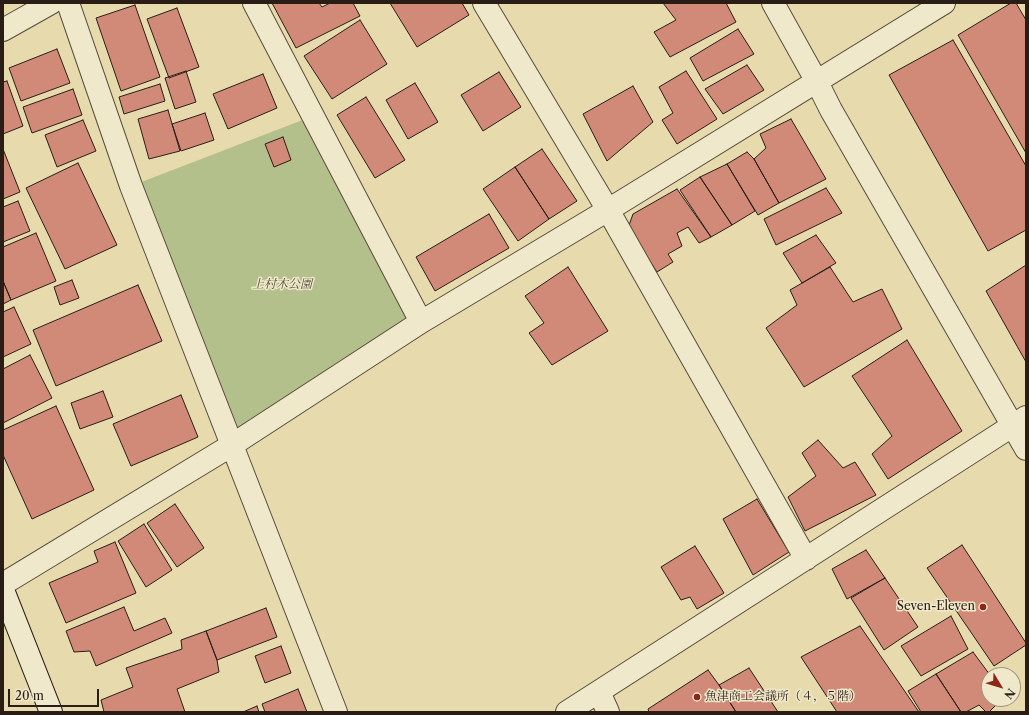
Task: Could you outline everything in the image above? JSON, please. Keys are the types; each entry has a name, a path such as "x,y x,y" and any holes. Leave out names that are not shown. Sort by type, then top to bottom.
{"street":[{"path":"3,30 52,3"},
{"path":"68,3 131,186 336,712"},
{"path":"254,3 421,322"},
{"path":"484,3 608,210 806,559"},
{"path":"773,3 831,110 1020,422 1026,449"},
{"path":"3,584 232,445 421,322 608,210 944,3"},
{"path":"567,712 1020,422"},
{"path":"3,590 50,712"},
{"path":"599,692 608,712"}],"green space":[{"name":"上村木公園","path":"313,116 421,322 232,445 131,186"}],"building":[{"path":"272,3 319,3 322,7 330,3 353,3 360,16 296,48"},
{"path":"390,3 462,3 469,15 417,47"},
{"path":"663,3 726,3 736,22 670,57 654,32 676,20"},
{"path":"1011,3 1016,3 1026,20 1026,153 958,35"},
{"path":"135,5 160,77 121,91 96,18"},
{"path":"177,8 199,67 169,78 147,19"},
{"path":"360,20 387,64 332,99 304,56"},
{"path":"738,29 754,54 703,81 690,58"},
{"path":"953,40 1026,166 1026,230 988,251 889,75"},
{"path":"57,49 70,83 21,101 9,68"},
{"path":"747,65 764,90 723,114 705,89"},
{"path":"186,71 196,102 175,109 165,78"},
{"path":"686,71 717,119 677,144 662,120 673,113 659,87"},
{"path":"499,72 521,107 483,131 461,95"},
{"path":"263,74 277,108 228,129 213,94"},
{"path":"7,81 23,126 3,134 3,82"},
{"path":"415,83 438,122 408,139 386,100"},
{"path":"160,84 165,101 124,114 119,97"},
{"path":"633,86 653,122 607,161 583,114"},
{"path":"73,89 82,115 32,133 23,107"},
{"path":"366,97 405,160 375,178 337,115"},
{"path":"168,110 180,151 149,159 138,119"},
{"path":"205,113 214,140 181,151 172,124"},
{"path":"791,119 826,179 779,203 754,159 766,148 760,134"},
{"path":"83,120 96,151 57,167 45,135"},
{"path":"283,137 291,160 274,167 265,144"},
{"path":"3,149 20,192 3,199"},
{"path":"542,149 577,201 549,219 515,167"},
{"path":"747,152 754,159 779,203 758,215 727,164"},
{"path":"78,163 117,245 65,269 26,188"},
{"path":"727,164 755,211 732,225 700,177"},
{"path":"515,167 549,219 518,241 483,189"},
{"path":"700,177 732,225 711,237 680,190"},
{"path":"826,188 842,213 776,245 764,219"},
{"path":"677,189 711,237 699,243 688,227 677,233 682,246 668,254 673,262 657,272 628,228 633,214"},
{"path":"18,201 30,231 3,242 3,207"},
{"path":"489,214 509,248 435,291 416,257"},
{"path":"36,233 56,281 11,300 3,281 3,247"},
{"path":"816,235 836,263 802,283 783,253"},
{"path":"1026,265 1026,362 986,291"},
{"path":"568,267 608,331 552,365 529,333 544,323 525,296"},
{"path":"830,267 853,302 882,289 902,329 804,387 766,328 797,305 790,290"},
{"path":"72,280 79,298 60,305 54,287"},
{"path":"3,281 11,300 3,304"},
{"path":"138,285 162,341 56,386 33,330"},
{"path":"14,307 31,344 3,357 3,312"},
{"path":"907,340 962,431 888,479 872,454 892,436 852,376"},
{"path":"30,355 52,398 3,423 3,369"},
{"path":"103,391 113,417 80,429 71,403"},
{"path":"181,395 198,437 131,466 113,424"},
{"path":"56,406 94,490 32,519 3,455 3,430"},
{"path":"818,440 843,468 855,462 876,495 805,531 788,497 816,476 802,453"},
{"path":"757,499 789,552 753,575 723,519"},
{"path":"175,504 204,548 177,567 147,523"},
{"path":"144,524 172,570 146,587 118,541"},
{"path":"115,542 136,593 66,623 49,583 98,562 94,551"},
{"path":"962,545 1026,643 1026,645 994,666 927,568"},
{"path":"695,546 724,593 697,609 690,597 681,600 661,567"},
{"path":"866,550 885,578 847,599 832,569"},
{"path":"885,578 918,627 884,650 851,598"},
{"path":"124,607 134,631 165,618 172,633 96,666 90,651 74,652 66,631"},
{"path":"266,608 277,637 217,660 206,631"},
{"path":"951,616 968,649 921,676 901,646"},
{"path":"860,626 919,712 837,712 801,657"},
{"path":"206,631 217,660 219,672 177,689 185,712 104,712 101,700 133,687 126,668 182,649 181,640"},
{"path":"281,646 291,673 265,683 255,656"},
{"path":"973,652 984,667 981,667 981,707 979,705 966,712 961,712 936,674"},
{"path":"749,668 778,712 736,712 719,685"},
{"name":"魚津商工会議所（４，５階）","path":"708,670 736,712 649,712 648,709"},
{"path":"936,674 961,712 921,712 908,691"},
{"path":"298,689 307,712 265,712 262,704"},
{"path":"257,706 259,712 243,712"},
{"path":"981,707 994,707 989,712 986,712"}],"place":[{"name":"Seven-Eleven","path":"983,607"},
{"name":"魚津商工会議所（４，５階）","path":"697,697"}]}
